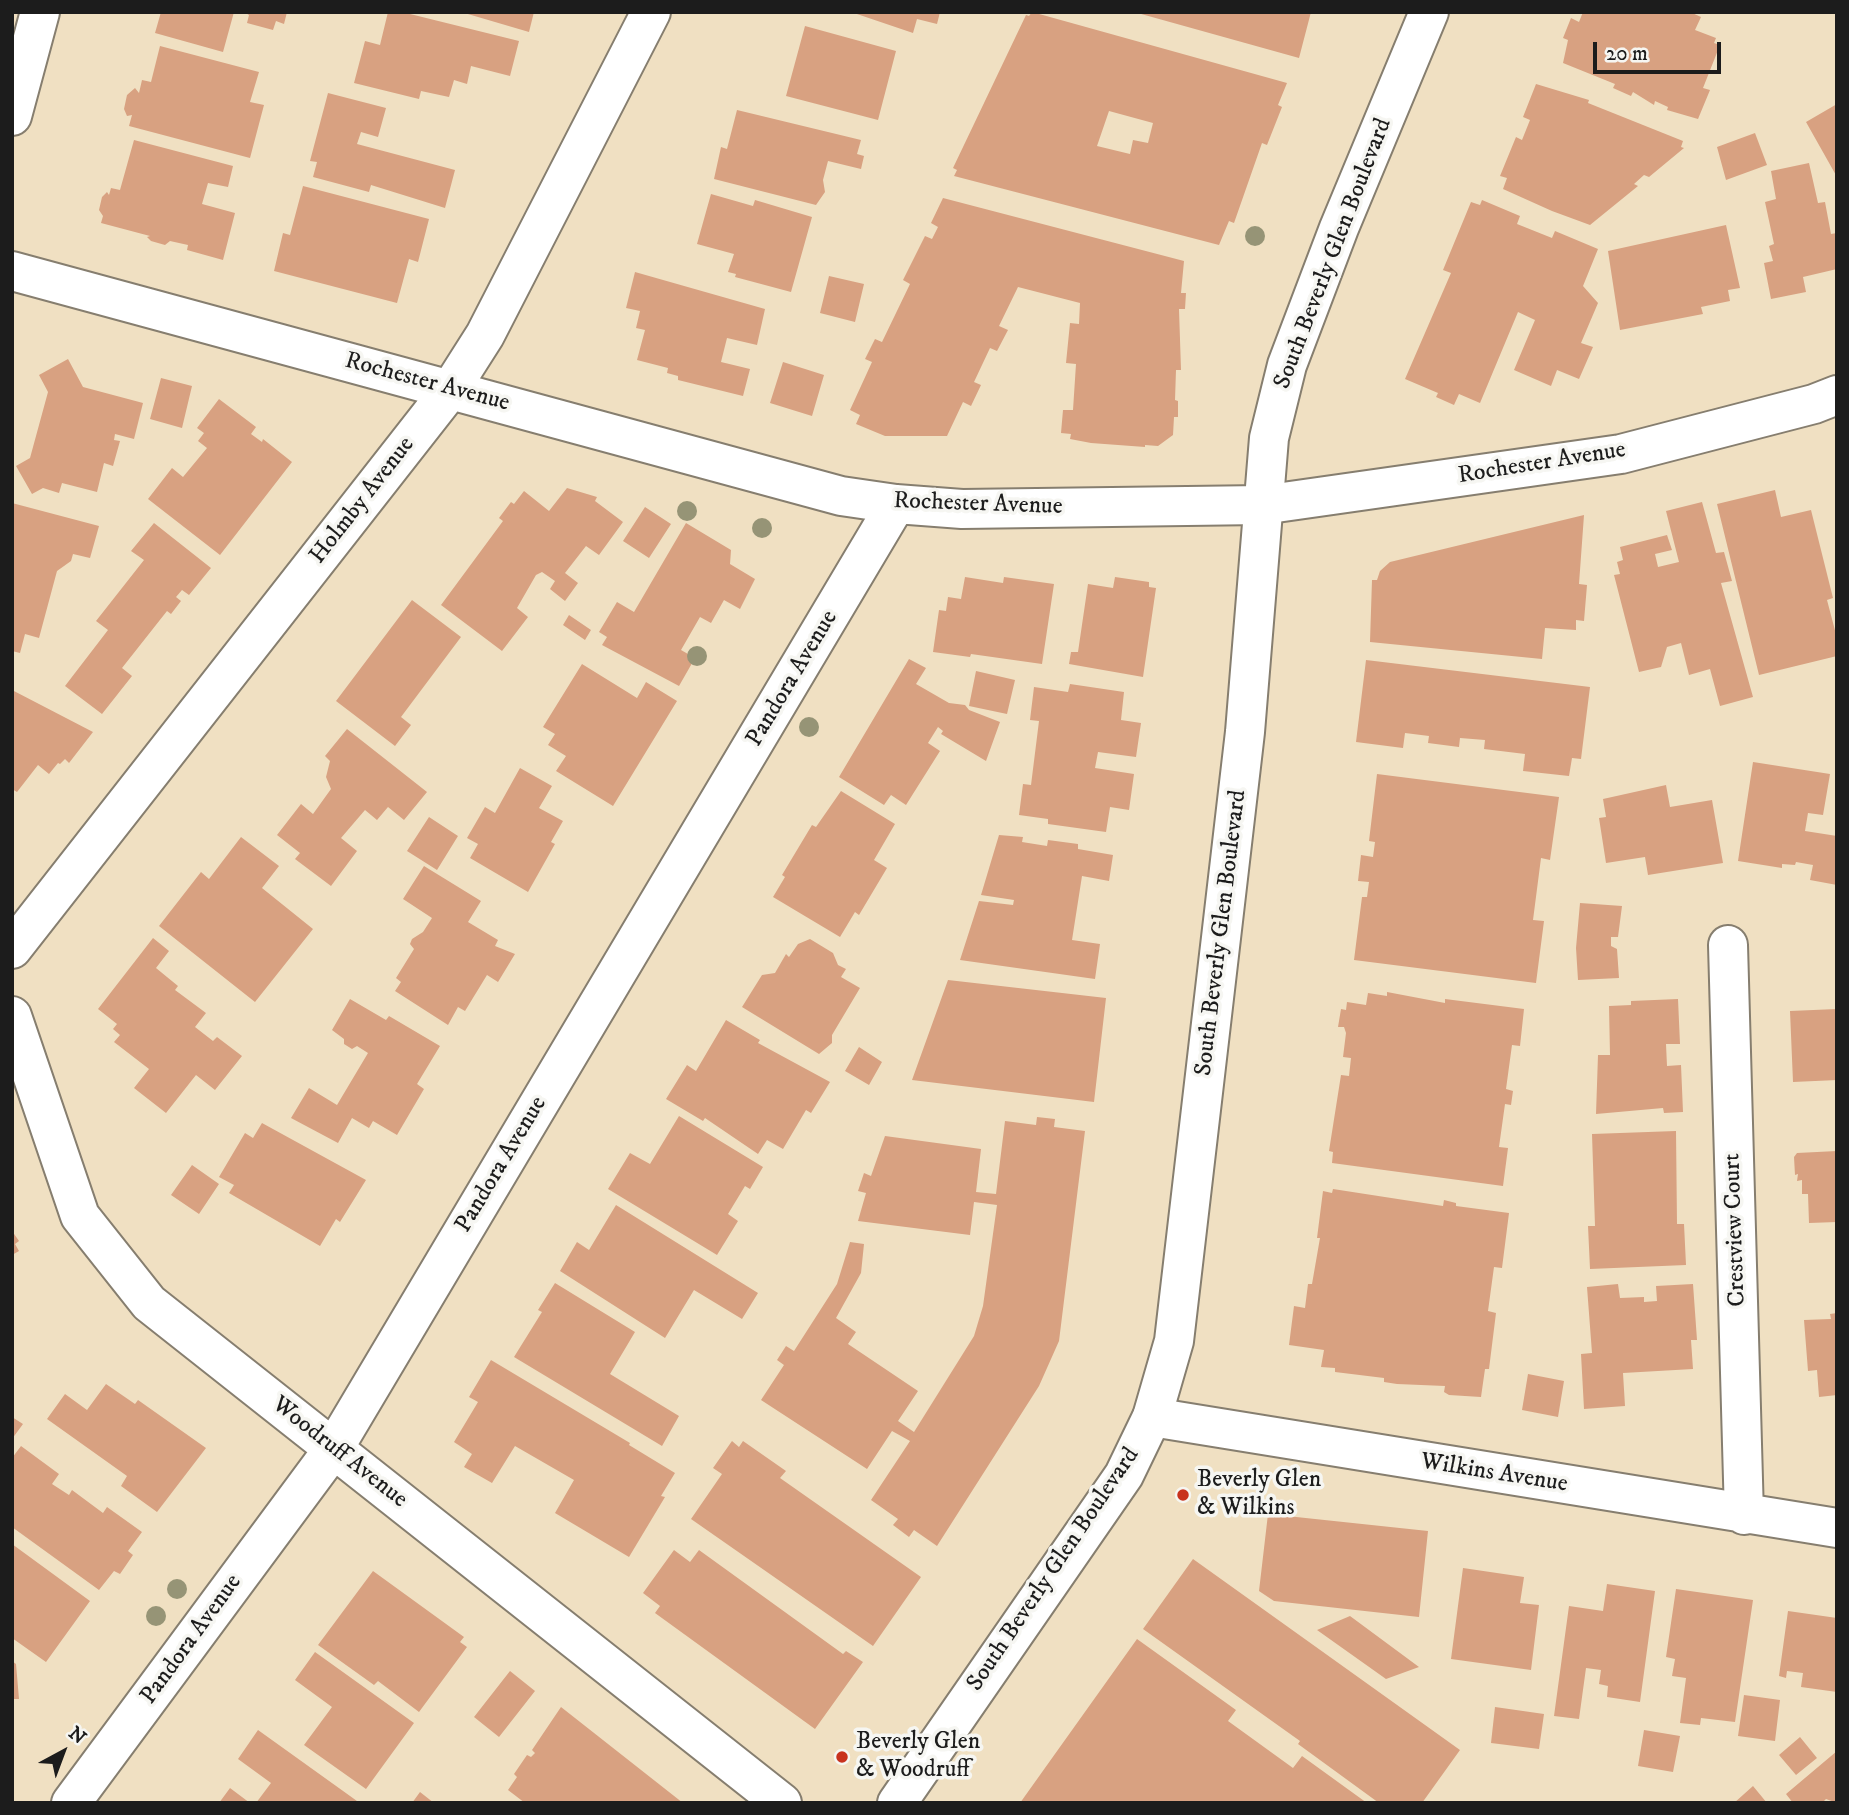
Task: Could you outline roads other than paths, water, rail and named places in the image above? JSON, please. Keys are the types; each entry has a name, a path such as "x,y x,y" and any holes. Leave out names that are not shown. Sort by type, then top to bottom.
{"street":[{"path":"12,116 40,12"},
{"name":"Holmby Avenue","path":"12,949 450,390 485,335 651,12"},
{"name":"South Beverly Glen Boulevard","path":"897,1803 1124,1475 1152,1418 1174,1341 1245,732 1269,438 1287,365 1339,228 1429,12"},
{"name":"Rochester Avenue","path":"12,271 841,496 962,509 1262,505 1621,454 1814,404 1837,395"},
{"name":"Pandora Avenue","path":"71,1803 334,1448 896,504"},
{"name":"Crestview Court","path":"1728,945 1744,1514"},
{"name":"Woodruff Avenue","path":"12,1016 80,1216 149,1303 782,1803"},
{"name":"Wilkins Avenue","path":"1152,1418 1837,1528"}],"place":[{"name":"Beverly Glen & Wilkins","path":"1183,1495"},
{"name":"Beverly Glen & Woodruff","path":"842,1757"}]}
